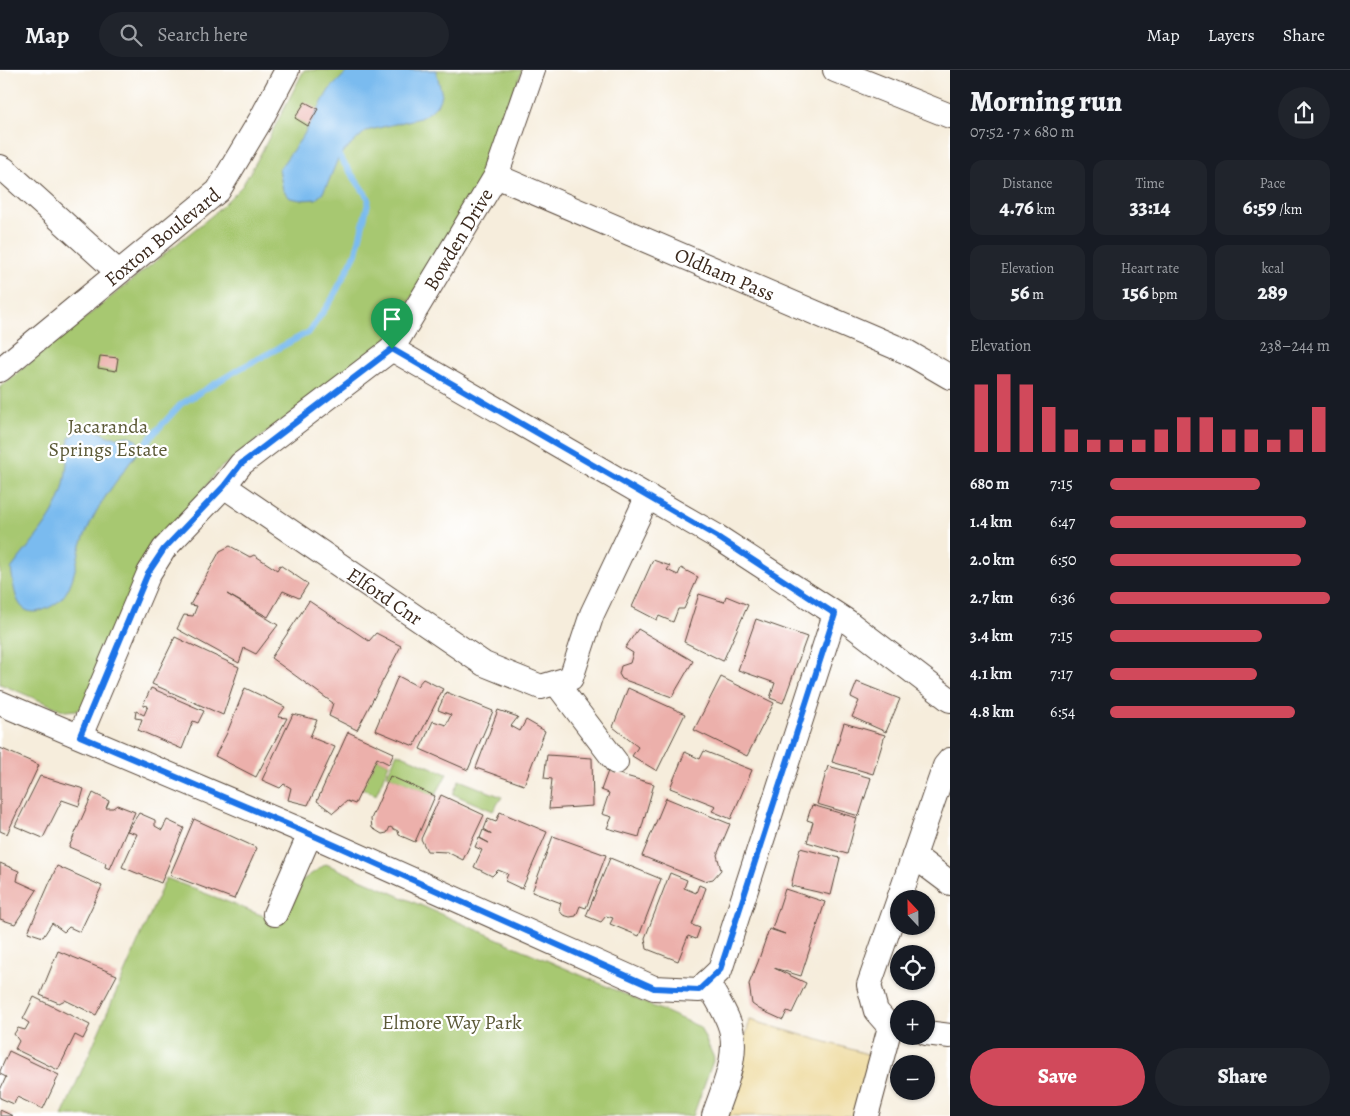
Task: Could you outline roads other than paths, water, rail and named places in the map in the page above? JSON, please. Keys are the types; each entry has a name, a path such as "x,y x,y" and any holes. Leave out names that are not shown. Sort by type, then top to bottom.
{"street":[{"name":"Foxton Boulevard","path":"0,370 218,191 260,121 287,70"},
{"name":"Bowden Drive","path":"80,736 148,573 164,549 224,486 241,464 392,349 496,176 533,70"},
{"path":"835,70 950,116"},
{"path":"0,167 118,272"},
{"name":"Oldham Pass","path":"496,176 907,352 950,377"},
{"path":"392,349 716,536 835,614 950,700"},
{"name":"Elford Cnr","path":"224,486 484,664 542,687 556,683"},
{"path":"616,762 556,683 571,678 592,614 648,496"},
{"path":"0,703 310,834 654,988 699,990 720,970 835,614"},
{"path":"902,890 945,766 950,760"},
{"path":"275,914 310,834"},
{"path":"914,856 950,883"},
{"path":"890,925 869,985 876,1011 890,1024"},
{"path":"707,982 730,1025 733,1042 731,1064 714,1116"},
{"path":"935,1034 950,1036"},
{"path":"866,1116 890,1043"}],"water":[{"path":"349,70 436,70 442,95 437,105 420,118 366,131 339,156 328,183 322,194 316,199 301,200 290,198 283,190 279,169 303,136 329,90"},
{"path":"96,430 110,437 130,436 137,441 139,450 108,493 92,520 81,545 72,581 65,594 49,608 37,612 27,611 22,607 16,596 11,569 42,529 55,508 64,484 69,438 78,431"}],"waterway":[{"path":"139,450 181,404 239,369 309,332 332,299 356,253 369,199 339,156"}],"park label":[{"name":"Jacaranda Springs Estate","path":"108,438"},
{"name":"Elmore Way Park","path":"452,1022"}]}
